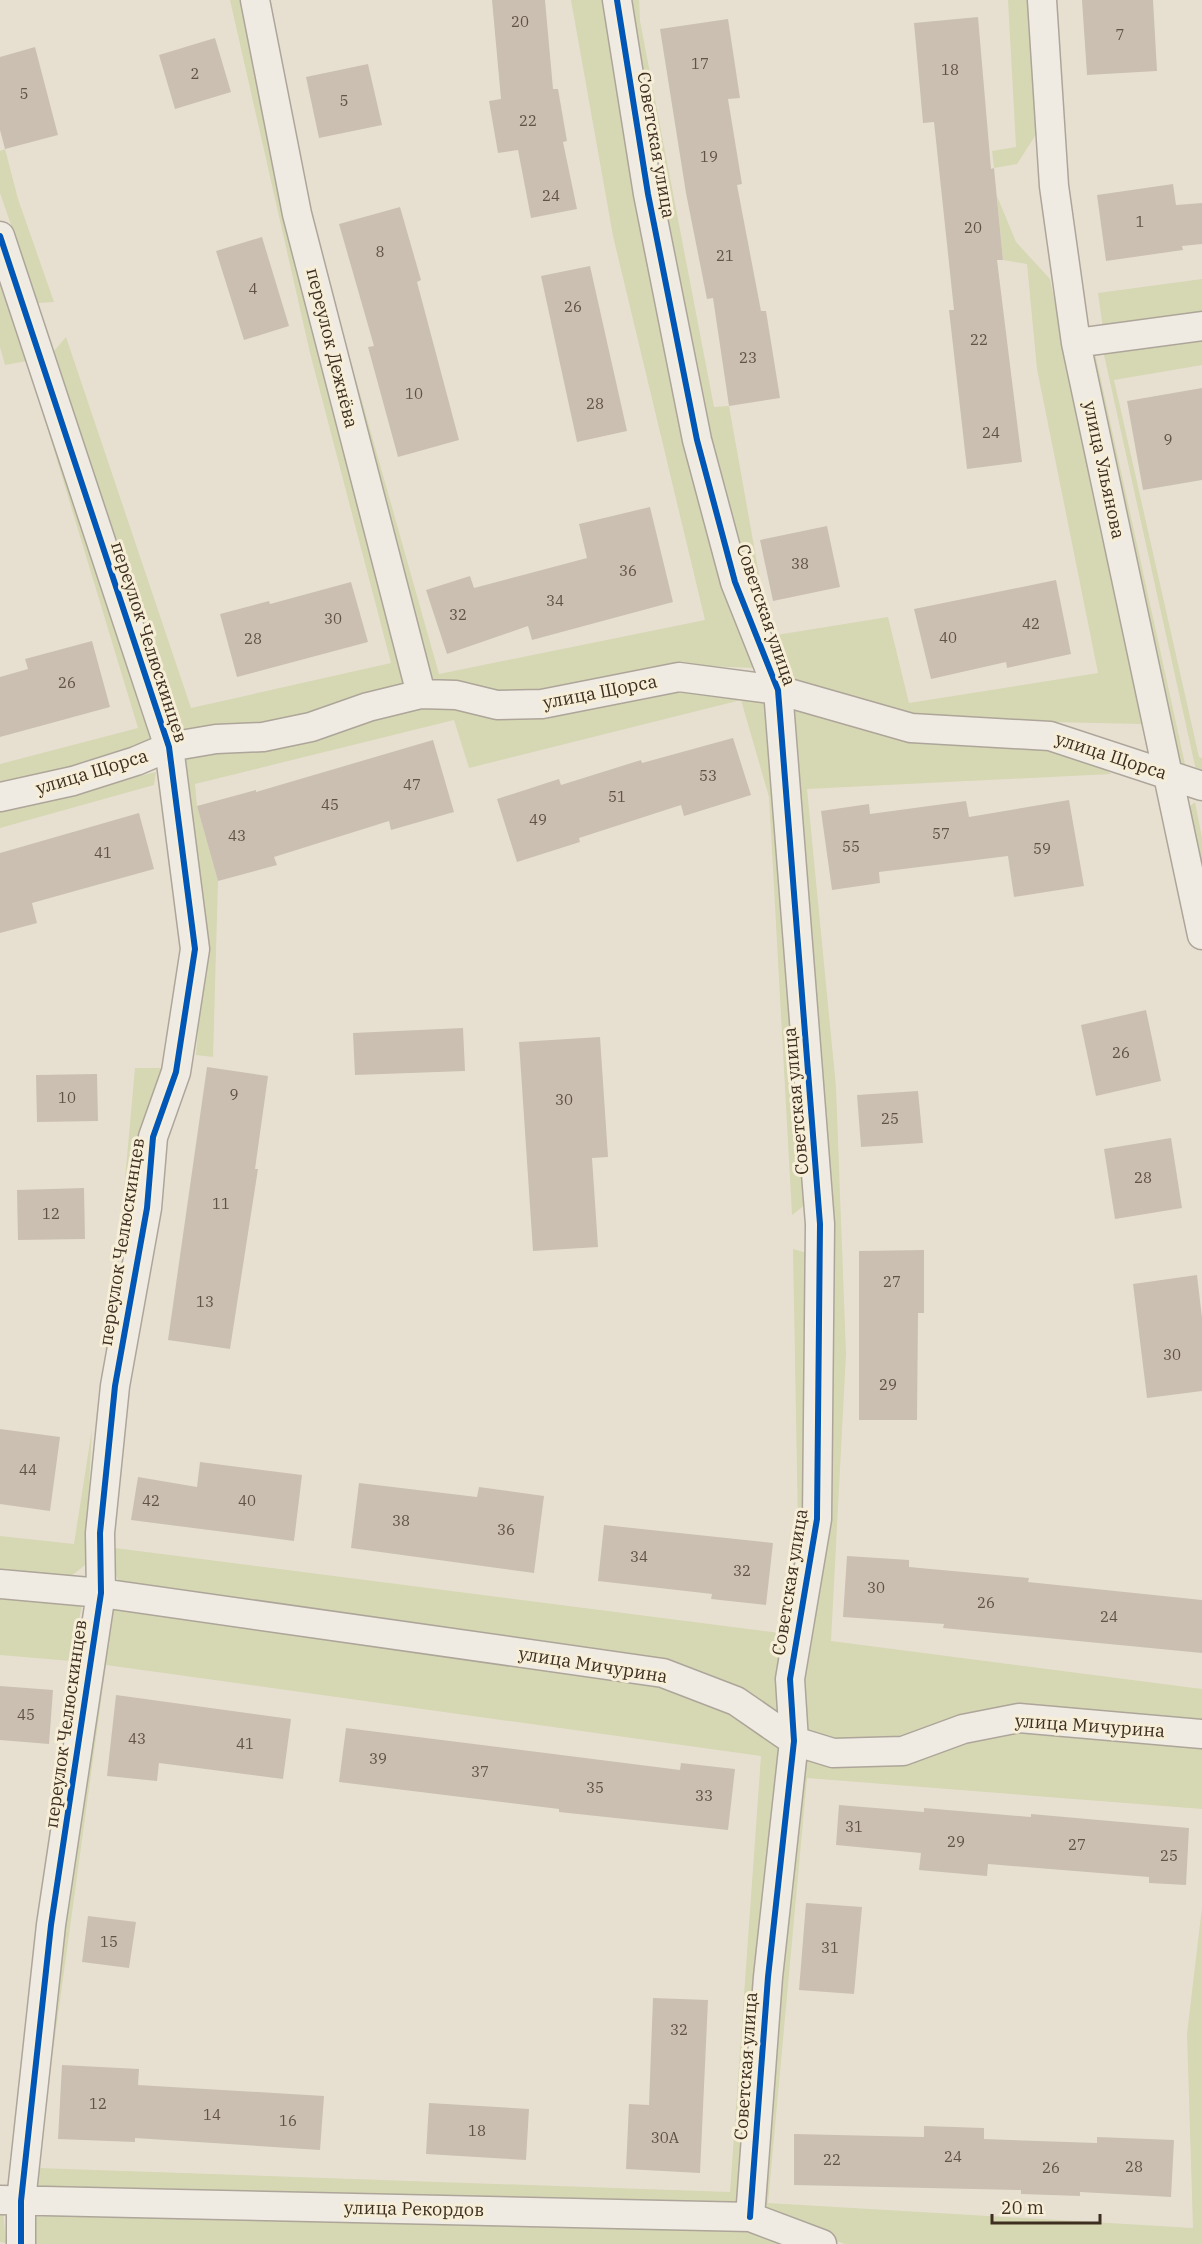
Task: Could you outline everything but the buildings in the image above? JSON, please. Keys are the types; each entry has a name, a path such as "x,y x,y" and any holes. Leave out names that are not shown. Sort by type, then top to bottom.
{"street":[{"name":"переулок Дежнёва","path":"255,0 297,214 421,694"},
{"name":"Советская улица","path":"617,0 648,194 697,440 735,582 778,690 820,1224 817,1519 790,1679 794,1741 768,1977 750,2217"},
{"name":"улица Ульянова","path":"1042,0 1054,186 1076,343 1202,935"},
{"name":"переулок Челюскинцев","path":"0,236 169,747 195,949 176,1072 153,1137 147,1208 115,1386 100,1533 101,1593 10,2200 21,2244"},
{"path":"1076,343 1202,326"},
{"name":"улица Щорса","path":"0,797 73,781 136,761 169,747 216,739 263,737 311,727 368,708 421,694 456,695 497,705 542,704 678,677 778,690 911,728 1050,736 1202,786"},
{"name":"улица Мичурина","path":"0,1584 101,1593 663,1674 736,1701 794,1741 833,1753 903,1751 963,1729 1019,1718 1202,1734"},
{"name":"улица Рекордов","path":"10,2200 750,2217 814,2242"}],"green space":[{"path":"230,0 247,0 412,684 305,719 177,734 54,351 66,337 191,708 391,663 310,353"},
{"path":"571,0 603,0 681,435 722,587 755,668 679,665 541,693 499,694 431,685 313,227 439,674 705,620 613,236"},
{"path":"626,0 639,0 640,21 714,407 729,406 770,636 888,617 909,703 1098,673 1037,369 1027,264 1003,260 997,196 1016,242 1050,279 1142,724 914,719 788,682 745,581 708,441"},
{"path":"1008,0 1028,0 1037,133 1017,164 994,168 992,151 1016,147"},
{"path":"5,149 18,199 54,302 38,303 0,193 0,151"},
{"path":"0,270 154,742 0,787 0,764 138,728 27,361 5,365 0,347"},
{"path":"1202,279 1202,317 1103,329 1098,293"},
{"path":"1202,334 1202,365 1114,380 1199,757 1202,758 1202,776 1197,775 1102,346"},
{"path":"1094,348 1187,773 1181,769 1090,349"},
{"path":"681,690 771,703 805,1205 792,1215 769,797 741,700 469,768 454,720 195,784 197,806 218,881 213,1057 196,1055 204,954 181,754 403,709"},
{"path":"792,706 1052,745 1094,760 1111,774 807,789 836,1087 846,1354 831,1641 1202,1689 1202,1722 899,1739 832,1740 800,1731 798,1687 824,1527"},
{"path":"156,772 154,785 0,828 0,810"},
{"path":"1195,802 1202,838 1202,873 1189,807"},
{"path":"135,1068 163,1068 137,1204 117,1268"},
{"path":"793,1249 807,1253 806,1520 782,1722 741,1694 121,1585 113,1570 115,1548 780,1633 798,1526"},
{"path":"92,1429 85,1565 70,1577 0,1571 0,1536 74,1544"},
{"path":"0,1597 82,1605 71,1661 0,1655"},
{"path":"128,1607 659,1680 735,1709 783,1746 740,2210 31,2192 63,1925 108,1609","holes":["106,1665 761,1756 730,2192 37,2168"]},
{"path":"1023,1726 1202,1743 1202,1809 807,1778 768,2203 1193,2228 1187,2034 1202,1907 1202,2244 845,2244 759,2214 802,1757 969,1741"},
{"path":"0,2211 3,2211 6,2243 0,2242"},
{"path":"61,2215 749,2229 790,2244 34,2244 35,2217"}],"cycle path":[{"path":"617,0 648,194 697,440 735,582 778,690 820,1224 817,1519 790,1679 794,1741 768,1977 750,2217"},
{"path":"0,236 169,747 195,949 176,1072 153,1137 147,1208 115,1386 100,1533 101,1593 51,1925 21,2201 21,2244"}]}
